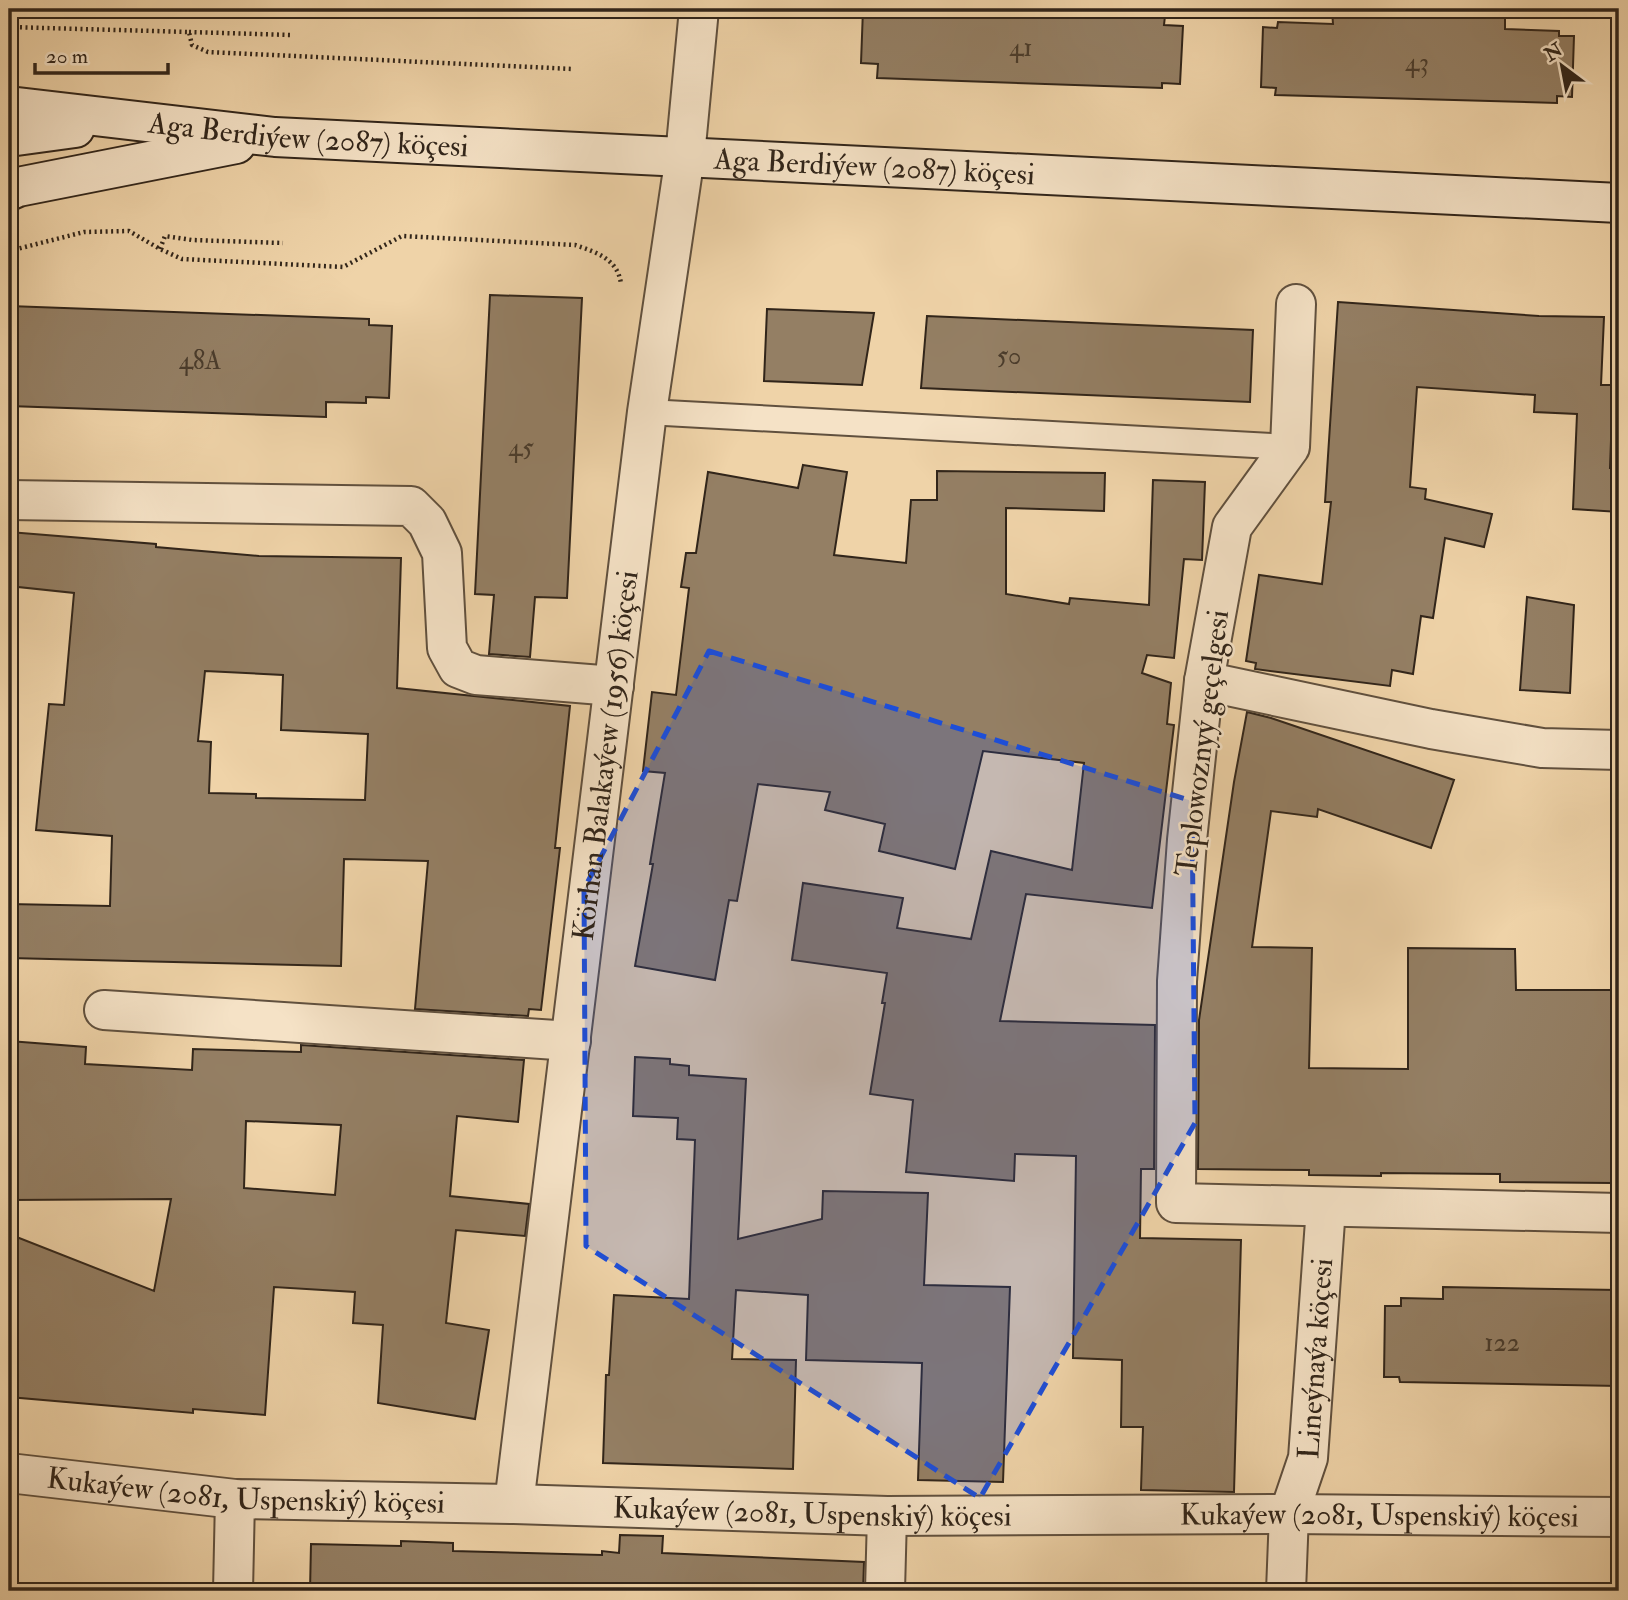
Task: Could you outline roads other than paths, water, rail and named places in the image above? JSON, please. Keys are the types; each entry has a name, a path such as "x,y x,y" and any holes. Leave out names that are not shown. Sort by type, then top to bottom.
{"street":[{"name":"Körhan Balakaýew (1956) köçesi","path":"514,1504 647,412 685,156 699,9"},
{"name":"Aga Berdiýew (2087) köçesi","path":"9,106 275,137 1619,203"},
{"name":"Aga Berdiýew (2087) köçesi","path":"9,137 132,121"},
{"path":"9,191 18,187 275,137"},
{"path":"1290,447 1296,303"},
{"name":"Teplowoznyý geçelgesi","path":"1290,447 1232,527 1204,681 1187,840 1177,981 1176,1203 1325,1208"},
{"path":"9,500 411,506 427,522 442,553 447,648 458,668 476,675 614,686"},
{"path":"1204,681 1431,729 1542,748 1619,750"},
{"path":"104,1010 571,1041"},
{"path":"1325,1208 1619,1213"},
{"name":"Lineýnaýa köçesi","path":"1286,1591 1289,1514 1308,1458 1325,1208"},
{"name":"Kukaýew (2081, Uspenskiý) köçesi","path":"9,1473 235,1499 514,1504 887,1516 1289,1514 1619,1517"},
{"path":"233,1591 235,1499"},
{"path":"885,1591 887,1516"}],"lane":[{"path":"647,412 1290,447"}]}
